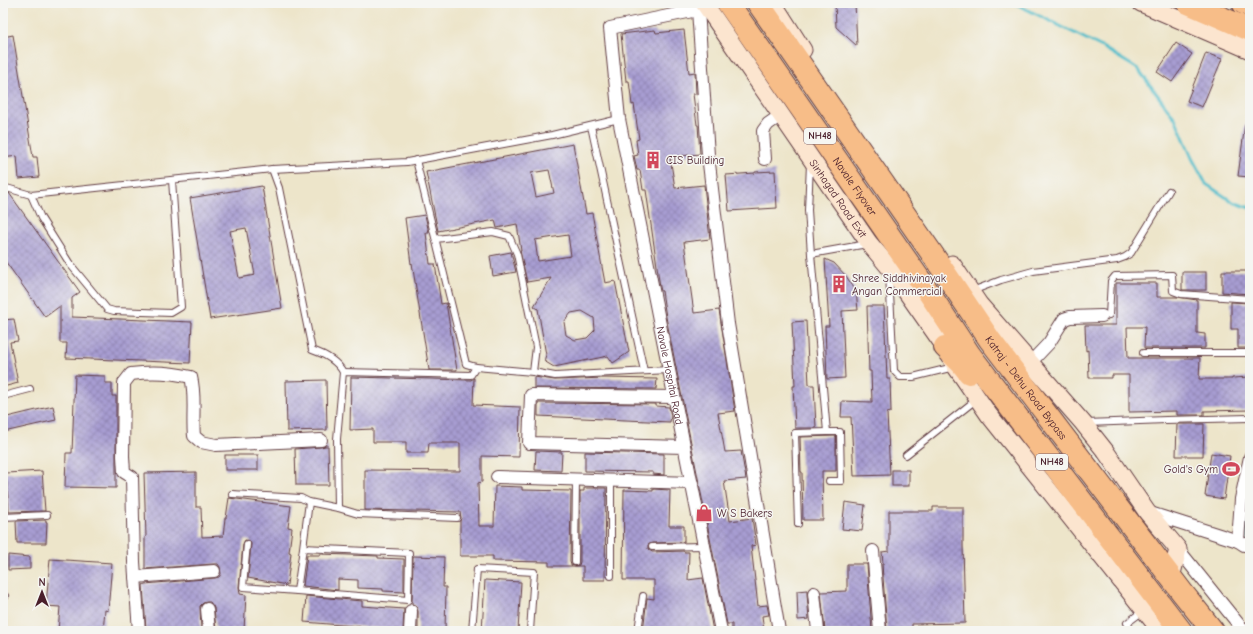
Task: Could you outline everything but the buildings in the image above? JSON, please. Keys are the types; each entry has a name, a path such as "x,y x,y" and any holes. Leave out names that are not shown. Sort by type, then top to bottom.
{"highway":[{"name":"Navale Flyover","path":"728,3 927,290 970,355 1050,460"},
{"name":"Katraj - Dehu Road Bypass","path":"758,3 933,255 990,340 1023,369 1129,523 1213,631"},
{"path":"1188,3 1250,30"},
{"path":"1243,3 1250,6"},
{"path":"945,347 961,363 993,404 1018,432 1033,448 1050,460"},
{"name":"NH48","path":"1050,460 1181,631"}],"street":[{"path":"773,3 796,39 971,291 1023,369 1052,404 1084,429 1106,452 1147,512 1244,631"},
{"path":"1141,3 1250,50"},
{"path":"703,7 708,155 728,324 779,631"},
{"name":"Sinhagad Road Exit","path":"703,7 781,115 869,244 889,267 945,347 956,367 989,415 1161,631"},
{"name":"Navale Hospital Road","path":"703,7 610,28 619,119 721,631"},
{"path":"765,159 763,131 768,124 781,115"},
{"path":"1023,369 1049,343 1064,319 1070,317 1102,316"},
{"path":"139,631 135,577 132,477 124,472 123,456 124,383 131,374 148,371 167,372 191,377 194,387 194,436 202,442 216,445 321,440"},
{"path":"674,397 531,395 529,443 684,447"},
{"path":"1084,429 1119,493 1129,523"},
{"path":"1147,512 1244,543 1241,499 1250,457"},
{"path":"497,477 692,483"},
{"path":"1171,578 1178,549"},
{"path":"873,550 880,631"},
{"path":"135,577 214,571"},
{"path":"814,593 818,631"},
{"path":"207,609 209,631"},
{"path":"410,631 411,611"}],"lane":[{"path":"3,187 31,195 272,169 399,162 552,135 619,119"},
{"path":"591,126 644,372"},
{"path":"810,158 808,210 827,432"},
{"path":"416,160 466,364 476,367 533,372 555,376 669,370"},
{"path":"272,169 279,188 312,350 322,354 340,367 343,372 337,439 338,508"},
{"path":"31,195 41,218 70,264 107,309 114,311 171,312 181,308 172,180"},
{"path":"971,291 1019,274 1117,260 1125,257 1131,253 1169,191"},
{"path":"436,239 493,232 509,236 517,254 536,347 533,372"},
{"path":"811,254 869,244"},
{"path":"889,267 894,371 900,377 914,377 956,367"},
{"path":"1102,316 1109,315 1111,281 1114,276 1172,275 1174,291 1181,294 1250,299"},
{"path":"1143,353 1250,353"},
{"path":"343,372 471,375 476,367"},
{"path":"3,396 30,390"},
{"path":"906,455 978,398"},
{"path":"1084,429 1166,420 1249,418"},
{"path":"798,524 795,433 840,432 841,481 829,481"},
{"path":"575,562 576,480"},
{"path":"610,576 611,481"},
{"path":"232,494 301,498 309,502 358,514 457,518"},
{"path":"297,591 309,502"},
{"path":"3,517 47,515"},
{"path":"247,544 243,586 408,600 410,553 303,548"},
{"path":"652,547 704,546"},
{"path":"472,631 477,569 534,572 530,631"},
{"path":"638,631 643,596"},
{"path":"1132,631 1127,623 1144,610"}],"waterway":[{"path":"1014,3 1102,47 1138,69 1176,120 1192,158 1206,184 1233,202 1250,208"},
{"path":"1246,513 1248,541"},
{"path":"1249,547 1250,563"}],"place":[{"name":"CIS Building","path":"653,160"},
{"name":"Shree Siddhivinayak Angan Commercial","path":"839,284"},
{"name":"Gold's Gym","path":"1231,469"},
{"name":"W S Bakers","path":"704,513"}]}
